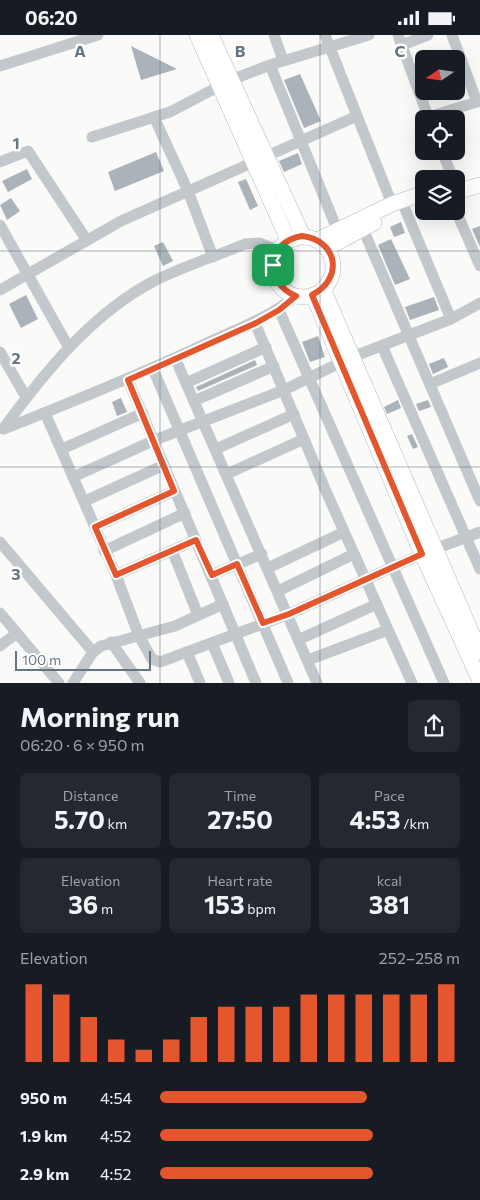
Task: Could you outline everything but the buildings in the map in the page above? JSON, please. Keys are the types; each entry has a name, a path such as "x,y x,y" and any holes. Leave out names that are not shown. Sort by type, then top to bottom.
{"main road":[{"path":"197,35 226,83"},
{"path":"211,35 226,83 259,159 302,243 332,256 333,274 318,292 296,296 279,285 274,276 273,265 302,243 399,206 415,203"},
{"path":"465,182 480,176"},
{"path":"465,186 480,185"},
{"path":"302,243 363,229 415,198"},
{"path":"318,292 428,552 480,681"},
{"path":"428,552 480,652"}],"street":[{"path":"0,66 98,35"},
{"path":"274,35 283,60"},
{"path":"92,137 170,112 226,83 327,41 370,35"},
{"path":"425,110 400,40 428,35"},
{"path":"452,35 479,102 454,110"},
{"path":"327,41 357,116 451,319"},
{"path":"270,65 337,229"},
{"path":"0,290 86,239 188,191 357,116"},
{"path":"154,117 188,191 213,257"},
{"path":"0,163 28,151 86,239"},
{"path":"460,220 480,266"},
{"path":"0,225 70,348"},
{"path":"363,229 480,501"},
{"path":"2,429 26,397 70,348 133,294 156,280 253,243 302,243"},
{"path":"2,429 128,380 256,323 279,310 296,296"},
{"path":"73,477 155,441 284,390 346,360 451,319 480,303"},
{"path":"279,310 311,377 444,683"},
{"path":"256,323 344,532 412,683"},
{"path":"382,346 480,569"},
{"path":"186,383 266,347"},
{"path":"0,353 26,397"},
{"path":"175,358 300,639 317,683"},
{"path":"430,384 480,363"},
{"path":"194,401 274,366"},
{"path":"153,369 288,683"},
{"path":"128,380 256,683"},
{"path":"45,413 116,575 136,637 155,662 187,653 235,632 289,614 428,552 480,532"},
{"path":"62,449 143,413"},
{"path":"216,449 294,415"},
{"path":"227,474 304,439"},
{"path":"85,501 164,465"},
{"path":"95,527 174,491"},
{"path":"104,551 185,513"},
{"path":"268,569 344,532"},
{"path":"116,575 196,540"},
{"path":"0,542 93,652"},
{"path":"172,550 198,615"},
{"path":"212,575 262,554"},
{"path":"278,591 354,554"},
{"path":"73,683 93,652 115,641 175,626 223,604"},
{"path":"300,639 377,604"},
{"path":"0,613 59,683"},
{"path":"308,660 388,630"},
{"path":"0,646 17,633"},
{"path":"115,641 140,683"},
{"path":"212,643 229,683"},
{"path":"187,653 200,683"}],"route":[{"path":"302,236 310,237 323,243 332,256 333,274 329,282 324,289 312,295 422,554 393,569 289,614 263,623 237,564 212,575 196,540 116,575 95,527 174,491 155,441 128,380 256,323 279,310 296,296 287,292 279,285 274,276 273,265 277,249 288,241 302,236"}]}
